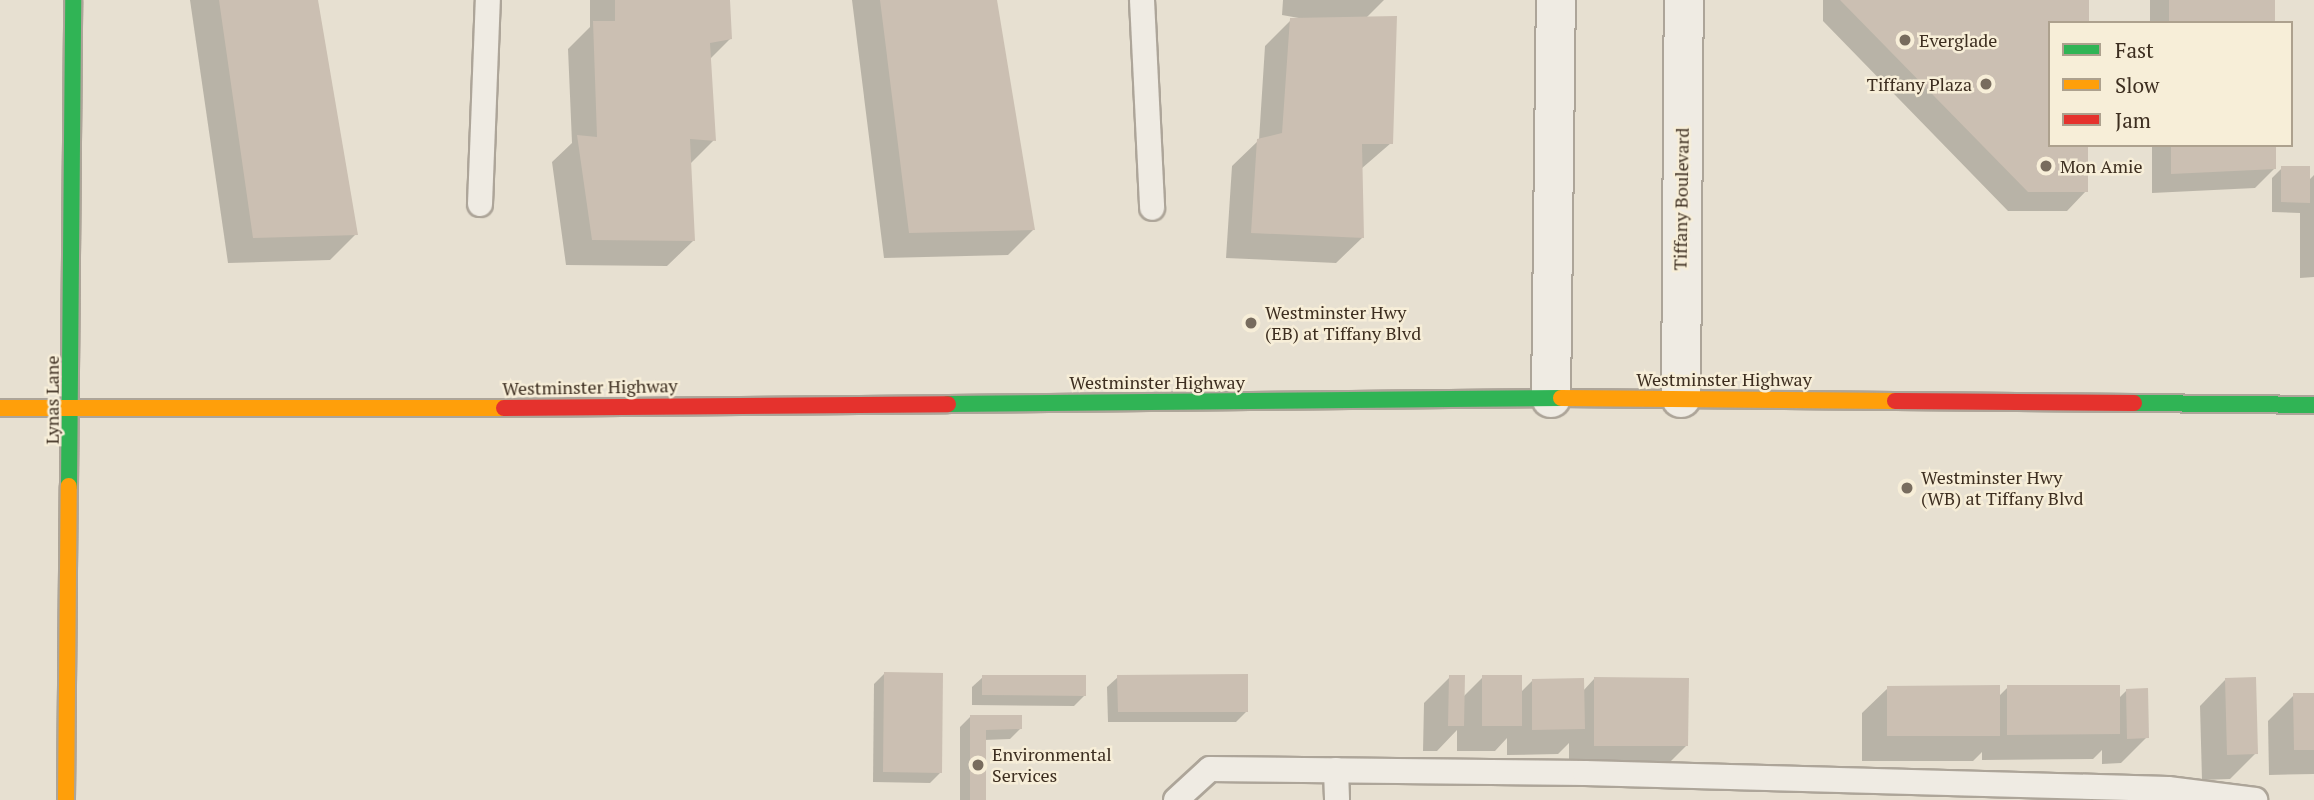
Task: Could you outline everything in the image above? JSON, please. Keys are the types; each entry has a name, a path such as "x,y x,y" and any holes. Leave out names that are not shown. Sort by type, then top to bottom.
{"main road":[{"name":"Lynas Lane","path":"66,800 73,0"},
{"name":"Westminster Highway","path":"0,408 71,410 1551,398 2314,405"}],"street":[{"path":"1551,398 1556,0"},
{"name":"Tiffany Boulevard","path":"1681,398 1684,0"}],"lane":[{"path":"480,204 488,0"},
{"path":"1142,0 1152,208"},
{"path":"1177,800 1210,769 1336,770 2031,793 2168,789 2255,800"},
{"path":"1336,770 1337,800"}],"building":[{"path":"219,0 318,0 358,235 253,238"},
{"path":"615,0 730,0 732,39 710,43 716,141 690,139 695,241 592,240 577,135 597,137 593,21 615,21"},
{"path":"880,0 997,0 1035,230 909,233"},
{"name":"Tiffany Plaza","path":"1840,0 2089,0 2089,21 2048,21 2048,147 2088,147 2088,192 2028,192"},
{"path":"2169,0 2275,0 2275,21 2169,21"},
{"path":"1397,16 1393,144 1362,144 1364,238 1251,233 1257,139 1282,133 1290,18"},
{"path":"2171,147 2276,147 2276,169 2171,174"},
{"path":"2281,166 2310,166 2310,203 2281,202"},
{"path":"884,672 943,673 942,773 883,772"},
{"path":"1248,674 1248,712 1118,712 1117,675"},
{"path":"982,675 1086,675 1086,696 982,695"},
{"path":"1449,675 1465,675 1464,726 1448,726"},
{"path":"1482,675 1522,675 1522,726 1482,726"},
{"path":"1594,677 1689,678 1688,746 1594,746"},
{"path":"2256,677 2258,754 2227,755 2225,678"},
{"path":"1584,678 1585,729 1532,730 1532,679"},
{"path":"2000,685 2000,736 1887,736 1887,686"},
{"path":"2007,685 2120,685 2120,734 2007,735"},
{"path":"2148,688 2149,738 2127,739 2126,689"},
{"path":"2293,693 2314,693 2314,750 2294,750"},
{"name":"Environmental Services","path":"970,715 1022,715 1022,729 986,730 986,800 970,800"}],"traffic: fast":[{"path":"69,486 73,0"},
{"path":"948,404 1561,398"},
{"path":"2134,403 2314,405"}],"traffic: slow":[{"path":"1561,398 1895,401"},
{"path":"0,408 504,408"},
{"path":"66,800 69,486"}],"traffic: jam":[{"path":"1895,401 2134,403"},
{"path":"504,408 948,404"}],"place":[{"name":"Everglade","path":"1905,40"},
{"name":"Tiffany Plaza","path":"1986,84"},
{"name":"Mon Amie","path":"2046,166"},
{"name":"Westminster Hwy (EB) at Tiffany Blvd","path":"1251,323"},
{"name":"Westminster Hwy (WB) at Tiffany Blvd","path":"1907,488"},
{"name":"Environmental Services","path":"978,765"}]}
